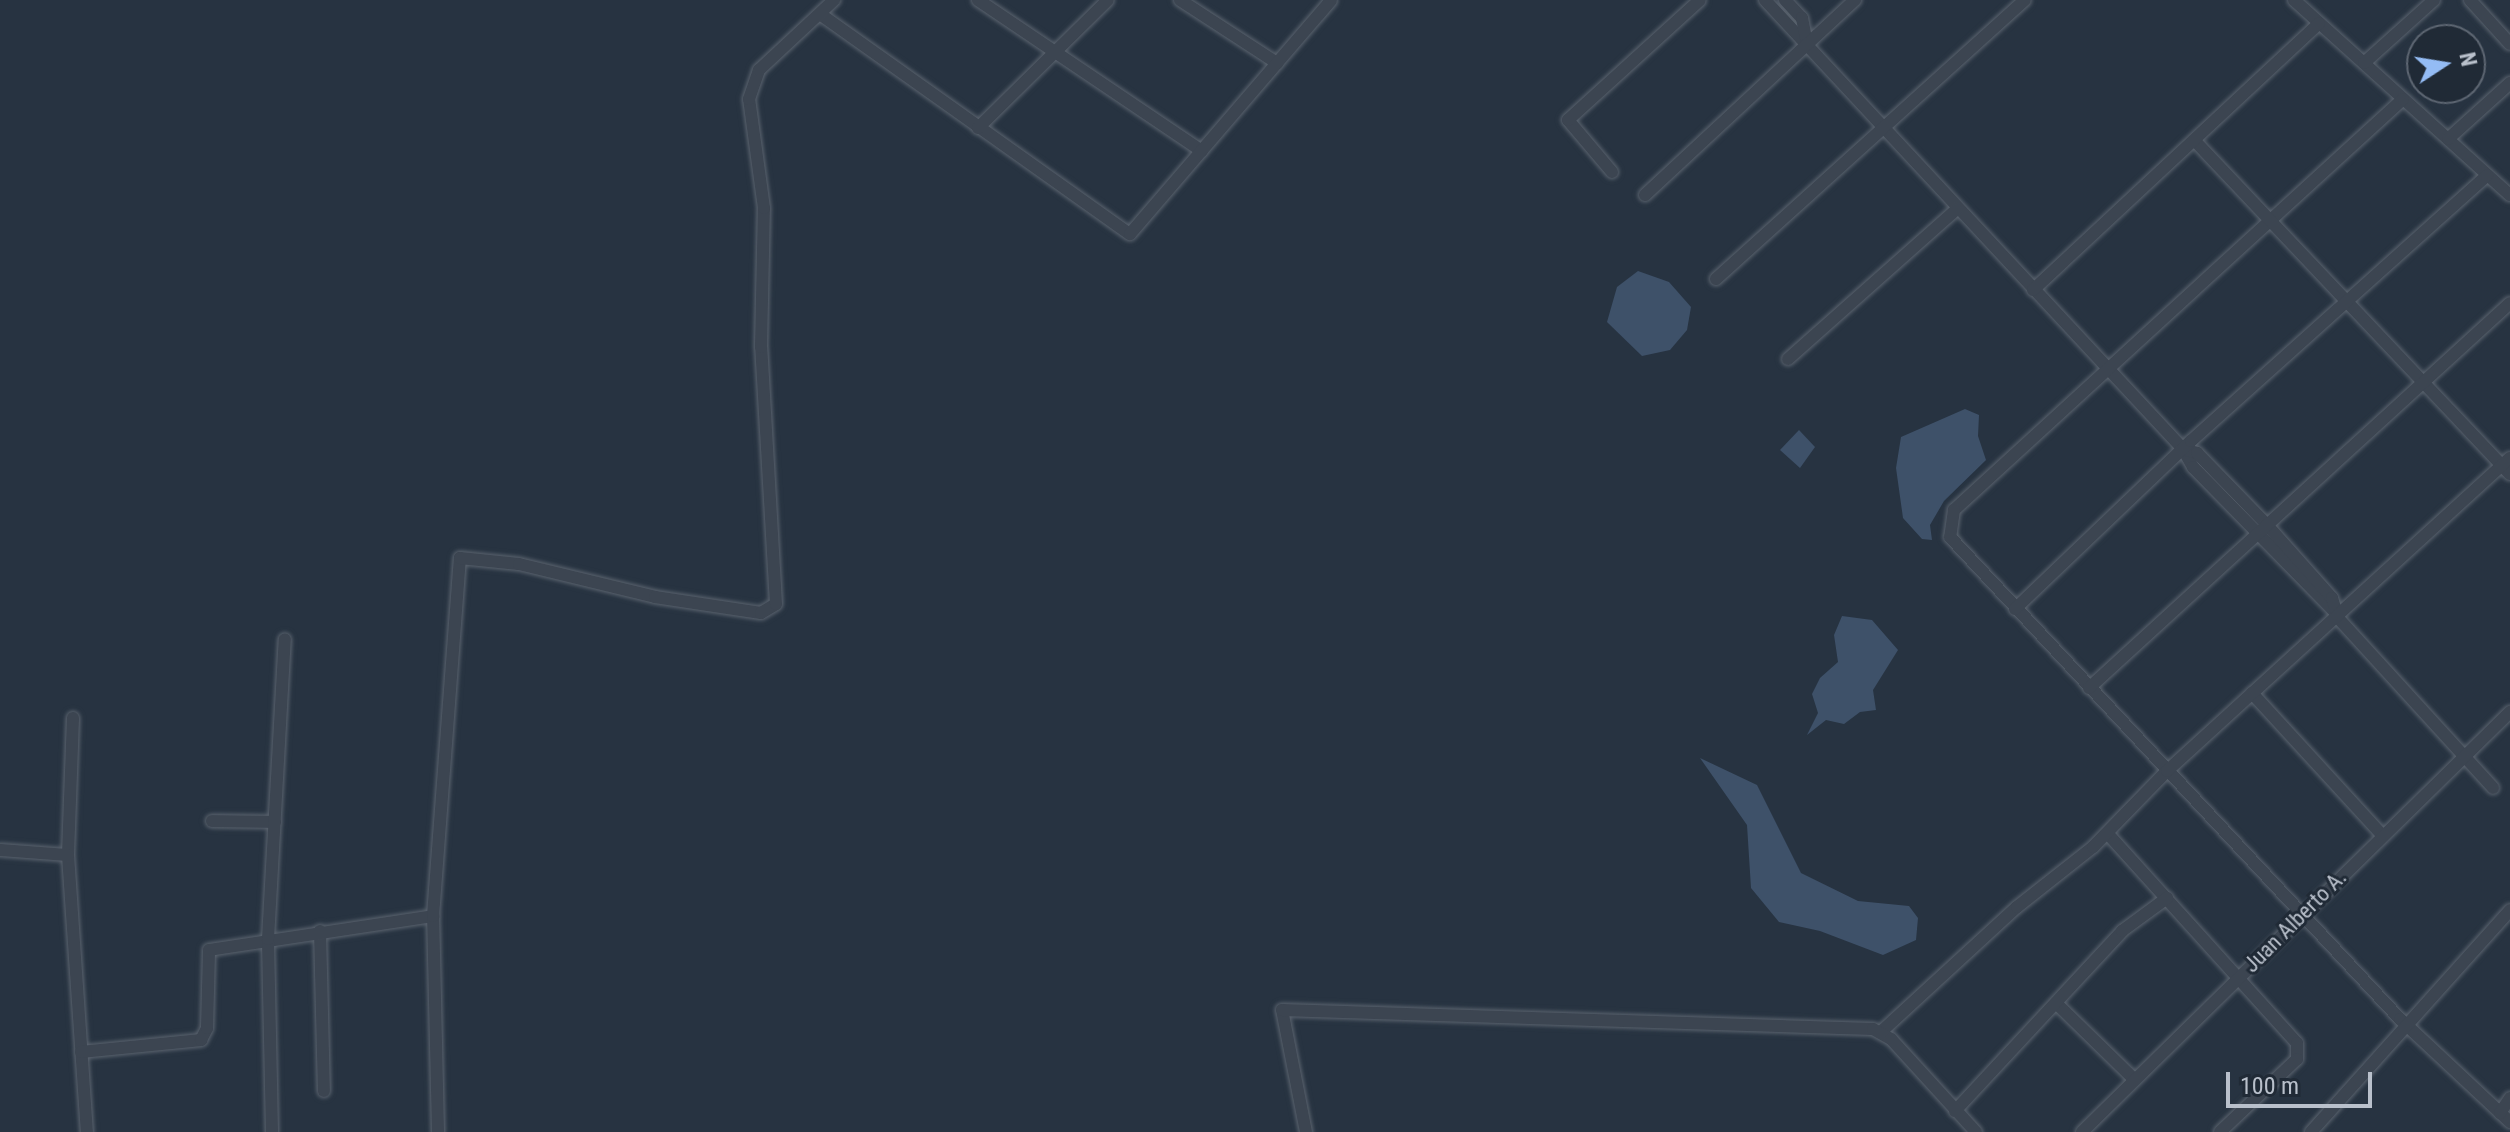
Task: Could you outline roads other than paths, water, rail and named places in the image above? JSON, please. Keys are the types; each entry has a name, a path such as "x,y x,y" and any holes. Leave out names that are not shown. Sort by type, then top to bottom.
{"street":[{"path":"438,1132 433,916 460,558 519,564 655,597 746,611 761,613 776,604 761,362 764,208 749,99 759,70 834,0"},
{"path":"978,0 1202,151"},
{"path":"978,128 1108,0"},
{"path":"1180,0 1277,63"},
{"path":"820,14 1127,234 1137,230 1331,0"},
{"path":"1612,172 1568,120 1700,0"},
{"path":"1765,0 1956,210 2183,449 2193,467 2332,598 2336,614 2493,788"},
{"path":"1785,0 1802,18 1807,44"},
{"path":"1645,195 1855,0"},
{"path":"1716,279 2025,0"},
{"path":"2294,0 2510,195"},
{"path":"2364,63 2434,0"},
{"path":"2470,0 2510,44"},
{"path":"2033,290 2196,142 2319,23"},
{"path":"2448,139 2510,83"},
{"path":"2403,99 1954,510 1950,537 2407,1026 2505,1118 2510,1098"},
{"path":"1306,1132 1282,1010 1882,1031 2017,907 2108,834 2167,771 2336,614 2507,466 2423,382 2196,142"},
{"path":"2015,609 2183,449 2487,175"},
{"path":"1788,359 1956,210"},
{"path":"2089,688 2510,303"},
{"path":"272,1132 268,939 285,639"},
{"path":"2252,693 2382,835"},
{"name":"Juan Alberto A.","path":"2082,1132 2510,712"},
{"path":"73,718 68,855 87,1132"},
{"path":"212,821 275,822"},
{"path":"2108,834 2297,1043 2298,1056 2220,1132"},
{"path":"0,850 68,855"},
{"path":"1955,1111 2122,931 2167,898"},
{"path":"2311,1132 2510,910"},
{"path":"81,1052 201,1040 207,1028 209,950 433,916"},
{"path":"320,931 324,1091"},
{"path":"2056,1003 2134,1079"},
{"path":"1882,1031 1976,1132"}],"water":[{"path":"1638,271 1669,282 1691,307 1687,330 1670,350 1642,356 1607,322 1617,287"},
{"path":"1965,409 1979,415 1978,436 1986,460 1944,501 1930,525 1932,540 1922,539 1903,518 1896,468 1901,437"},
{"path":"1799,430 1815,447 1800,468 1780,450"},
{"path":"1842,616 1872,620 1898,650 1873,690 1876,710 1860,712 1844,724 1826,720 1807,735 1818,713 1812,694 1820,678 1838,662 1834,635"},
{"path":"1700,758 1757,785 1801,873 1858,901 1909,906 1918,918 1916,940 1883,955 1820,931 1779,922 1751,888 1747,825"}]}
